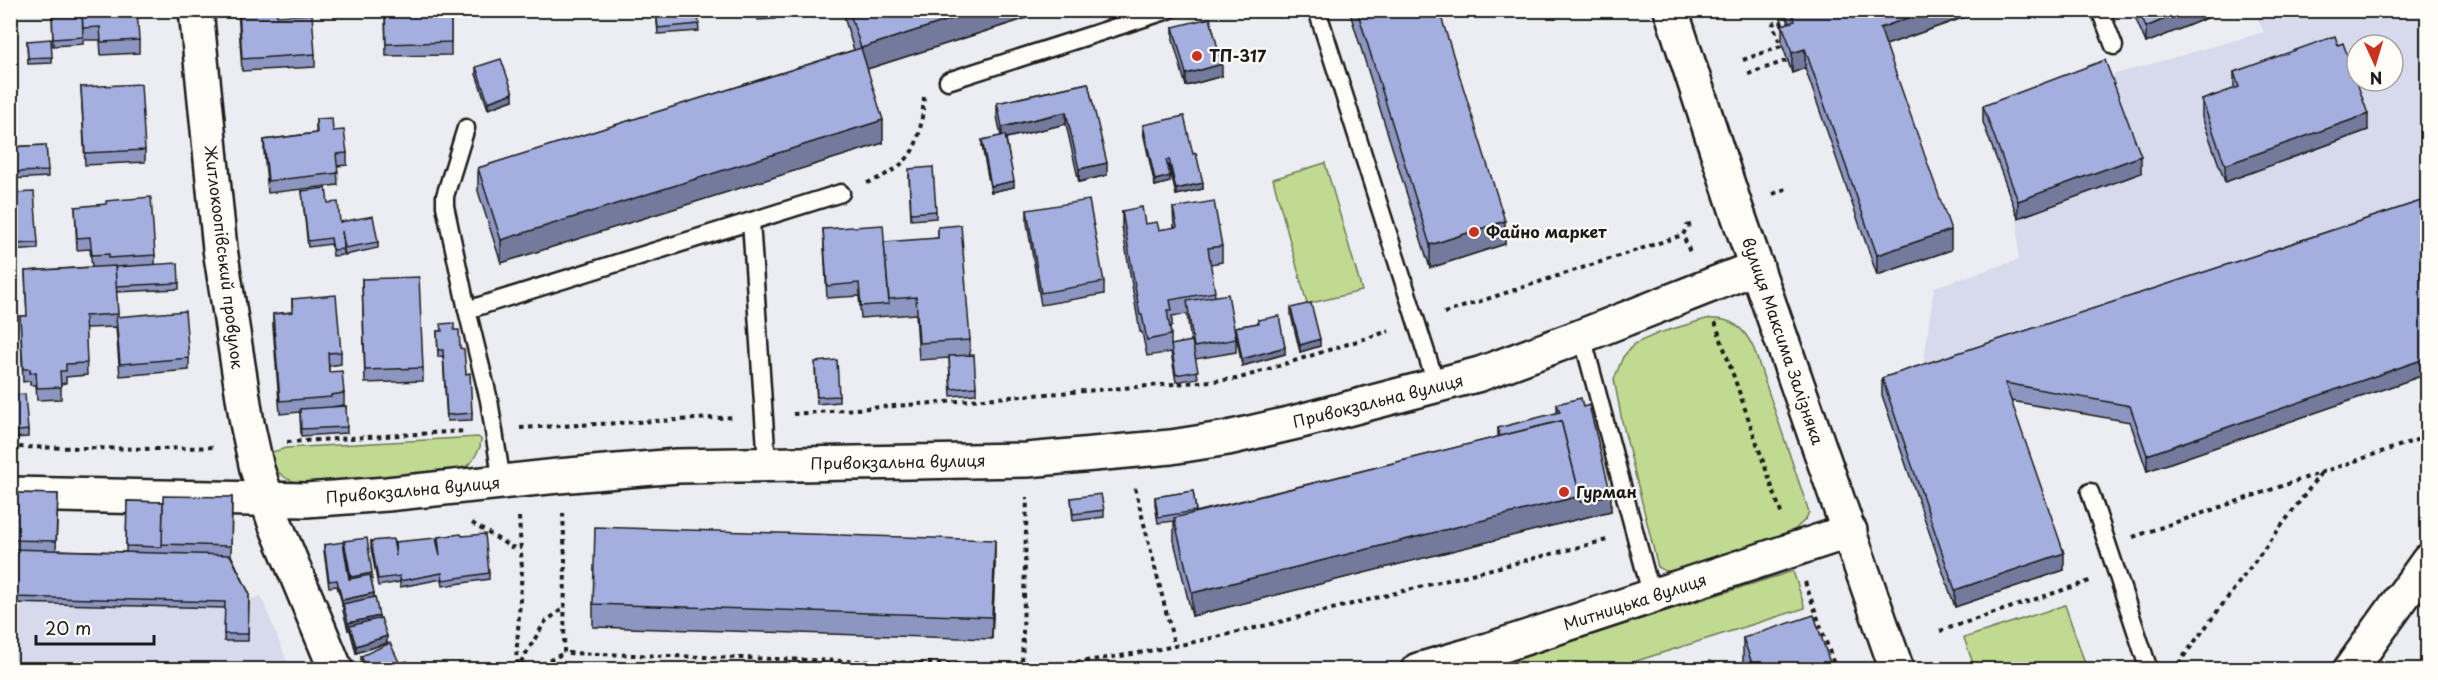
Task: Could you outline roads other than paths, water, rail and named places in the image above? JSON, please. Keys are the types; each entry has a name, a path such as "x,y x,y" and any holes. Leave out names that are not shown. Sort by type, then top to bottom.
{"street":[{"name":"Житлокоопівський провулок","path":"196,10 220,249 252,445 274,523 336,669"},
{"name":"вулиця Максима Залізняка","path":"1671,10 1757,267 1897,669"},
{"name":"Привокзальна вулиця","path":"10,494 268,500 340,498 677,466 1027,460 1126,453 1228,438 1437,387 1499,368 1757,267"},
{"name":"Митницька вулиця","path":"1418,669 1491,649 1850,531"},
{"path":"2350,669 2427,561"}],"lane":[{"path":"948,81 1169,10"},
{"path":"1317,10 1437,387"},
{"path":"2100,10 2114,46"},
{"path":"466,128 445,206 494,429 508,481"},
{"path":"467,310 841,193"},
{"path":"751,221 767,464"},
{"path":"1582,336 1652,597"},
{"path":"2090,492 2149,669"}],"place":[{"name":"ТП-317","path":"1197,56"},
{"name":"Файно маркет","path":"1474,232"},
{"name":"Гурман","path":"1564,492"}]}
